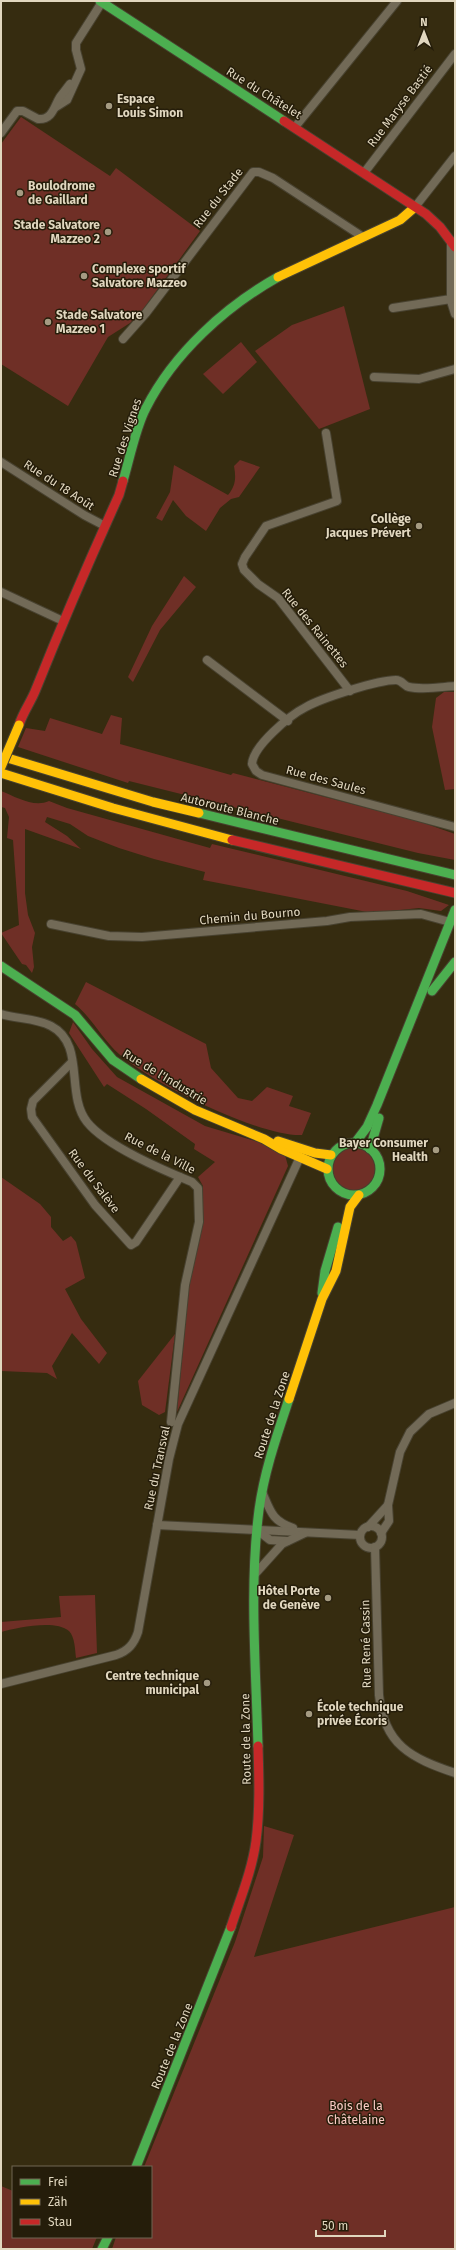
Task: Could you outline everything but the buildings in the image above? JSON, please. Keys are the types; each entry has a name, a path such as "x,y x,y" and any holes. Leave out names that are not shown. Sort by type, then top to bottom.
{"main road":[{"name":"Rue du Châtelet","path":"101,2 295,126 415,207 433,220 453,244"},
{"name":"Rue des Vignes","path":"1,767 24,710 34,695 63,621 122,487 138,431 149,401 172,367 201,335 230,308 265,284 400,220 415,207"},
{"name":"Autoroute Blanche","path":"1,756 153,802 455,876"},
{"path":"1,773 93,802 172,824 454,892"},
{"path":"356,1143 370,1149 379,1160 380,1174 374,1187 359,1195 343,1193 332,1183 328,1169 331,1155 340,1147 356,1143 365,1132 455,910"},
{"path":"370,1149 383,1107 455,935"},
{"path":"432,991 455,962"},
{"name":"Rue de l'Industrie","path":"1,966 75,1015 104,1051 129,1072 195,1110 264,1139 328,1169"},
{"name":"Rue de l'Industrie","path":"1,974 14,982 51,999"},
{"name":"Rue de l'Industrie","path":"264,1139 331,1155"},
{"name":"Route de la Zone","path":"322,1299 325,1271 336,1232 343,1193"},
{"name":"Route de la Zone","path":"136,2166 229,1935 242,1897 253,1854 259,1786 254,1575 256,1529 262,1493 272,1451 322,1299 336,1271 350,1208 359,1195"},
{"path":"102,2249 108,2238"}],"street":[{"path":"295,126 397,1"},
{"path":"1,133 17,111 23,111 42,119 49,115 56,106 59,99 79,72 80,65 76,50 76,43 101,2"},
{"name":"Rue Maryse Bastié","path":"364,173 455,54"},
{"path":"415,207 455,156"},
{"name":"Rue du Stade","path":"123,340 146,313 253,172 260,172 273,178 363,237"},
{"path":"453,244 451,299 455,314"},
{"path":"393,308 451,299"},
{"path":"374,377 419,379 455,369"},
{"name":"Rue des Rainettes","path":"326,433 337,501 266,526 242,564 244,570 258,584 278,598 350,691"},
{"name":"Rue du 18 Août","path":"1,462 84,515 105,526"},
{"path":"1,592 63,621"},
{"path":"207,660 288,720"},
{"name":"Rue des Saules","path":"455,686 408,687 396,680 375,683 308,706 288,720 264,741 254,756 252,764 258,774 455,827"},
{"name":"Chemin du Bourno","path":"51,924 109,936 142,937 327,921 350,917 421,914 450,922"},
{"name":"Rue de la Ville","path":"1,1014 52,1026 66,1039 71,1051 77,1104 87,1122 95,1130 127,1151 194,1184 198,1188 199,1222 184,1286 171,1422"},
{"name":"Rue du Salève","path":"72,1062 33,1101 31,1109 32,1117 95,1206 131,1246 136,1242 180,1177"},
{"name":"Rue du Transval","path":"1,1684 116,1655 130,1647 138,1632 156,1525 178,1424 300,1157"},
{"name":"Rue René Cassin","path":"455,1403 438,1409 425,1417 408,1435 400,1452 388,1505 388,1521 381,1533 381,1541 375,1547 379,1695 383,1717 390,1734 405,1750 420,1760 455,1773"},
{"path":"262,1493 275,1519 282,1524 308,1532"},
{"name":"Rue René Cassin","path":"360,1535 388,1505"},
{"path":"156,1525 360,1535 364,1546 375,1547"},
{"path":"368,1527 376,1528 381,1533"},
{"path":"256,1529 270,1540 287,1541"},
{"path":"254,1575 274,1551 287,1541 308,1532"}],"green space":[{"name":"Complexe sportif Salvatore Mazzeo","path":"21,117 110,176 116,168 200,231 141,312 130,323 108,337 68,406 1,364 1,144"},
{"path":"344,306 370,409 319,429 255,351 292,325"},
{"path":"241,342 257,362 223,394 203,374"},
{"path":"240,460 260,467 239,497 231,499 220,508 206,531 186,516 173,500 162,521 156,518 170,492 174,465 228,495 233,488 235,481 234,466"},
{"path":"184,576 196,587 160,630 133,682 128,677 152,626"},
{"path":"455,689 455,789 445,790 432,727 436,698 444,692 454,692"},
{"path":"111,715 122,718 120,744 231,775 233,773 421,822 455,834 455,860 418,853 129,781 128,783 18,747 26,728 45,731 50,718 102,734"},
{"path":"1,791 25,801 43,803 49,801 67,808 210,848 212,844 407,891 449,905 441,911 419,908 372,913 203,880 205,872 119,848 88,836 70,824 47,817 45,822 67,836 81,849 25,829 25,893 28,915 35,933 32,947 34,967 32,973 26,965 22,964 1,933 19,925 13,840 7,838 9,817 5,808 1,807"},
{"path":"86,982 206,1044 211,1068 238,1098 252,1101 267,1087 293,1096 289,1106 311,1113 302,1135 283,1133 234,1118 180,1093 134,1066 107,1042 87,1016 75,1004"},
{"path":"73,1022 92,1049 117,1077 205,1126 265,1144 285,1155 288,1166 177,1412 189,1286 202,1228 203,1186 198,1177 215,1162 194,1149 195,1144 146,1109 107,1084 104,1087 69,1033"},
{"path":"354,1148 369,1154 375,1169 369,1184 354,1190 339,1184 333,1169 339,1154"},
{"path":"1,1177 40,1204 51,1217 51,1227 63,1241 71,1236 76,1242 85,1278 65,1289 81,1319 107,1353 99,1364 72,1333 52,1366 57,1379 47,1373 1,1371"},
{"path":"175,1334 165,1412 159,1415 142,1405 138,1381"},
{"path":"95,1595 97,1653 76,1658 71,1634 63,1627 45,1625 16,1628 1,1632 1,1622 61,1617 59,1596"},
{"name":"Bois de la Châtelaine","path":"264,1826 294,1835 254,1957 455,1907 455,2249 112,2249 116,2238 152,2238 152,2166 144,2166 235,1942 263,1857"},
{"path":"1,2186 12,2191 12,2238 97,2238 92,2249 1,2249"}],"traffic: fast":[{"path":"100,1 284,121"},
{"path":"123,481 142,415 171,369 186,350 220,317 239,302 278,277"},
{"path":"199,813 455,875"},
{"path":"355,1143 367,1127 377,1105 455,910"},
{"path":"432,991 455,962"},
{"path":"1,966 75,1015 113,1060 141,1079"},
{"path":"370,1149 379,1118"},
{"path":"349,1143 359,1143 373,1150 380,1164 380,1169 380,1174 373,1188 359,1195 349,1195 339,1191 332,1184 328,1174 328,1164 332,1154 339,1147 349,1143"},
{"path":"322,1293 325,1271 338,1227"},
{"path":"258,1746 254,1628 254,1568 256,1539 264,1482 271,1454 289,1399"},
{"path":"136,2166 231,1927"},
{"path":"102,2249 108,2238"}],"traffic: slow":[{"path":"278,277 400,220 415,207"},
{"path":"1,767 19,725"},
{"path":"1,756 153,802 199,813"},
{"path":"1,773 113,808 232,840"},
{"path":"141,1079 195,1110 264,1139 281,1149 327,1169"},
{"path":"278,1141 315,1153 331,1155"},
{"path":"289,1399 322,1299 336,1271 350,1207 359,1195"}],"traffic: jam":[{"path":"284,121 426,214 440,227 455,247"},
{"path":"19,725 34,694 76,592 119,495 123,481"},
{"path":"232,840 455,893"},
{"path":"231,1927 249,1874 256,1841 259,1805 258,1746"}],"place":[{"name":"Espace Louis Simon","path":"109,106"},
{"name":"Boulodrome de Gaillard","path":"20,193"},
{"name":"Stade Salvatore Mazzeo 2","path":"108,232"},
{"name":"Complexe sportif Salvatore Mazzeo","path":"84,276"},
{"name":"Stade Salvatore Mazzeo 1","path":"48,322"},
{"name":"Collège Jacques Prévert","path":"419,526"},
{"name":"Bayer Consumer Health","path":"436,1150"},
{"name":"Hôtel Porte de Genève","path":"328,1598"},
{"name":"Centre technique municipal","path":"207,1683"},
{"name":"École technique privée Écoris","path":"309,1714"}]}
